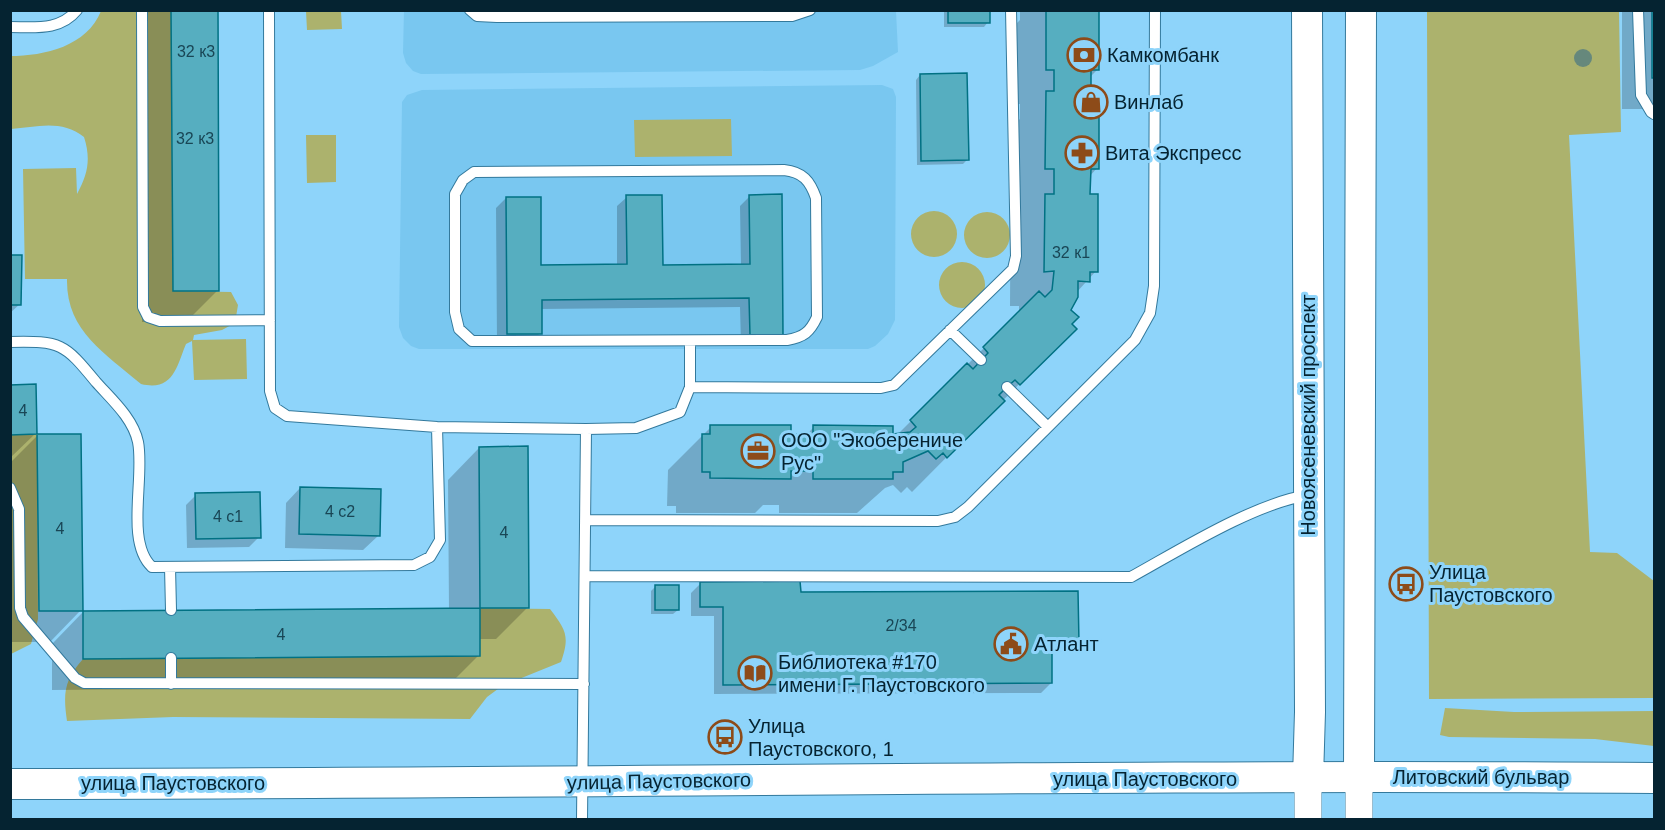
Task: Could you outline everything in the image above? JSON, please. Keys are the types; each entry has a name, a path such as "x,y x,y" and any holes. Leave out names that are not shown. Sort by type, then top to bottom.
{"main road":[{"name":"Новоясеневский проспект","path":"1307,10 1308,778"},
{"path":"1359,777 1361,10"},
{"name":"Литовский бульвар","path":"1308,778 1654,778"},
{"name":"улица Паустовского","path":"10,783 583,783 1308,778"}],"street":[{"path":"1359,777 1359,819"},
{"name":"Новоясеневский проспект","path":"1308,778 1308,819"}],"lane":[{"path":"10,27 53,27 63,23 77,10"},
{"path":"142,10 143,307 148,317 160,321 270,320"},
{"path":"269,10 270,391 275,408 287,416 437,427 636,428 680,412 690,387 690,341"},
{"path":"470,10 477,16 509,17 792,16 810,10"},
{"path":"690,387 881,388 894,385 1013,269 1016,256 1011,10"},
{"path":"585,520 938,521 955,517 968,507 1135,340 1150,314 1154,286 1155,10"},
{"path":"1638,10 1641,95 1654,114"},
{"path":"490,171 796,171 811,182 816,198 817,317 812,329 801,338 788,340 690,341 472,341 459,329 455,312 455,194 463,180 474,172 490,171"},
{"path":"950,330 981,360"},
{"path":"10,342 47,341 63,346 132,424 138,442 140,550 152,567 414,565 430,557 440,540 437,427"},
{"path":"1007,387 1048,427"},
{"path":"582,819 586,429"},
{"path":"10,488 19,509 20,608 28,624 75,678 84,683 584,684"},
{"path":"586,576 1131,577 1207,535 1289,498 1309,495"},
{"path":"170,567 171,610"},
{"path":"171,658 171,684"}],"shaded area":[{"path":"404,10 896,11 898,52 873,66 860,70 421,74 413,71 406,63 403,53"},
{"path":"882,85 893,89 896,97 895,320 888,334 875,346 868,349 419,349 411,346 403,338 399,327 402,102 407,95 422,90"}],"green space":[{"path":"101,11 171,11 173,291 231,292 238,305 235,323 222,330 194,335 193,340 246,339 247,379 194,380 192,341 186,344 177,368 167,380 161,384 141,384 102,351 80,327 68,297 67,279 25,279 23,169 76,168 77,194 84,180 88,159 84,137 76,131 49,125 11,129 10,56 37,54 63,47 86,33 95,23"},
{"path":"306,11 341,11 342,29 307,30"},
{"path":"1427,11 1619,11 1621,132 1569,135 1590,552 1617,553 1654,581 1654,698 1429,699"},
{"path":"731,119 732,156 635,157 634,120"},
{"path":"306,135 336,135 336,182 307,183"},
{"path":"934,211 950,218 957,234 950,250 934,257 918,250 911,234 918,218"},
{"path":"987,212 1003,219 1010,235 1003,251 987,258 971,251 964,235 971,219"},
{"path":"962,262 978,269 985,285 978,301 962,308 946,301 939,285 946,269"},
{"path":"37,434 38,619 31,644 11,654 11,435"},
{"path":"480,608 550,609 560,622 566,639 561,662 502,686 487,697 470,719 173,717 67,721 66,688 72,674 83,659 480,656"},
{"path":"1445,708 1514,712 1654,711 1654,746 1595,739 1449,737 1440,735"}],"building":[{"path":"171,10 218,10 219,291 173,291"},
{"path":"948,10 990,10 990,23 948,23"},
{"path":"1046,10 1099,10 1099,70 1091,70 1091,91 1099,91 1099,169 1091,169 1090,194 1098,194 1098,272 1090,272 1090,282 1078,281 1078,297 1071,310 1079,317 1072,324 1077,329 1020,385 1015,380 1007,387 999,395 1005,401 947,458 943,453 936,459 928,451 903,462 903,472 893,472 893,479 813,479 813,471 791,471 791,479 710,478 710,472 702,472 702,434 710,434 710,425 791,425 791,434 813,434 813,425 893,426 893,434 910,432 916,427 910,420 967,363 973,369 988,353 983,347 1039,291 1045,297 1052,290 1054,271 1044,272 1045,194 1054,194 1054,169 1045,169 1046,91 1054,91 1054,70 1046,70"},
{"path":"1652,10 1654,10 1654,78 1652,78"},
{"path":"967,73 969,160 921,161 920,74"},
{"path":"782,194 783,335 750,335 749,298 542,300 542,334 507,334 506,197 541,197 541,265 627,264 626,195 662,195 663,265 750,264 749,195"},
{"path":"10,255 22,255 21,305 10,305"},
{"path":"36,384 37,434 10,435 10,385"},
{"path":"37,434 81,434 83,611 39,611"},
{"path":"528,446 529,608 480,608 479,447"},
{"path":"300,487 381,489 380,536 299,534"},
{"path":"260,492 261,538 196,539 195,493"},
{"path":"800,581 801,592 1078,591 1079,643 1052,643 1052,683 723,685 723,607 700,607 700,582"},
{"path":"655,585 679,585 679,610 655,610"},
{"path":"480,608 480,656 83,659 83,611"}],"place":[{"name":"Камкомбанк","path":"1084,55"},
{"name":"Винлаб","path":"1091,102"},
{"name":"Вита Экспресс","path":"1082,153"},
{"name":"ООО \"Экоберениче Рус\"","path":"758,451"},
{"name":"Улица Паустовского","path":"1406,584"},
{"name":"Атлант","path":"1011,644"},
{"name":"Библиотека #170 имени Г. Паустовского","path":"755,673"},
{"name":"Улица Паустовского, 1","path":"725,737"}]}
